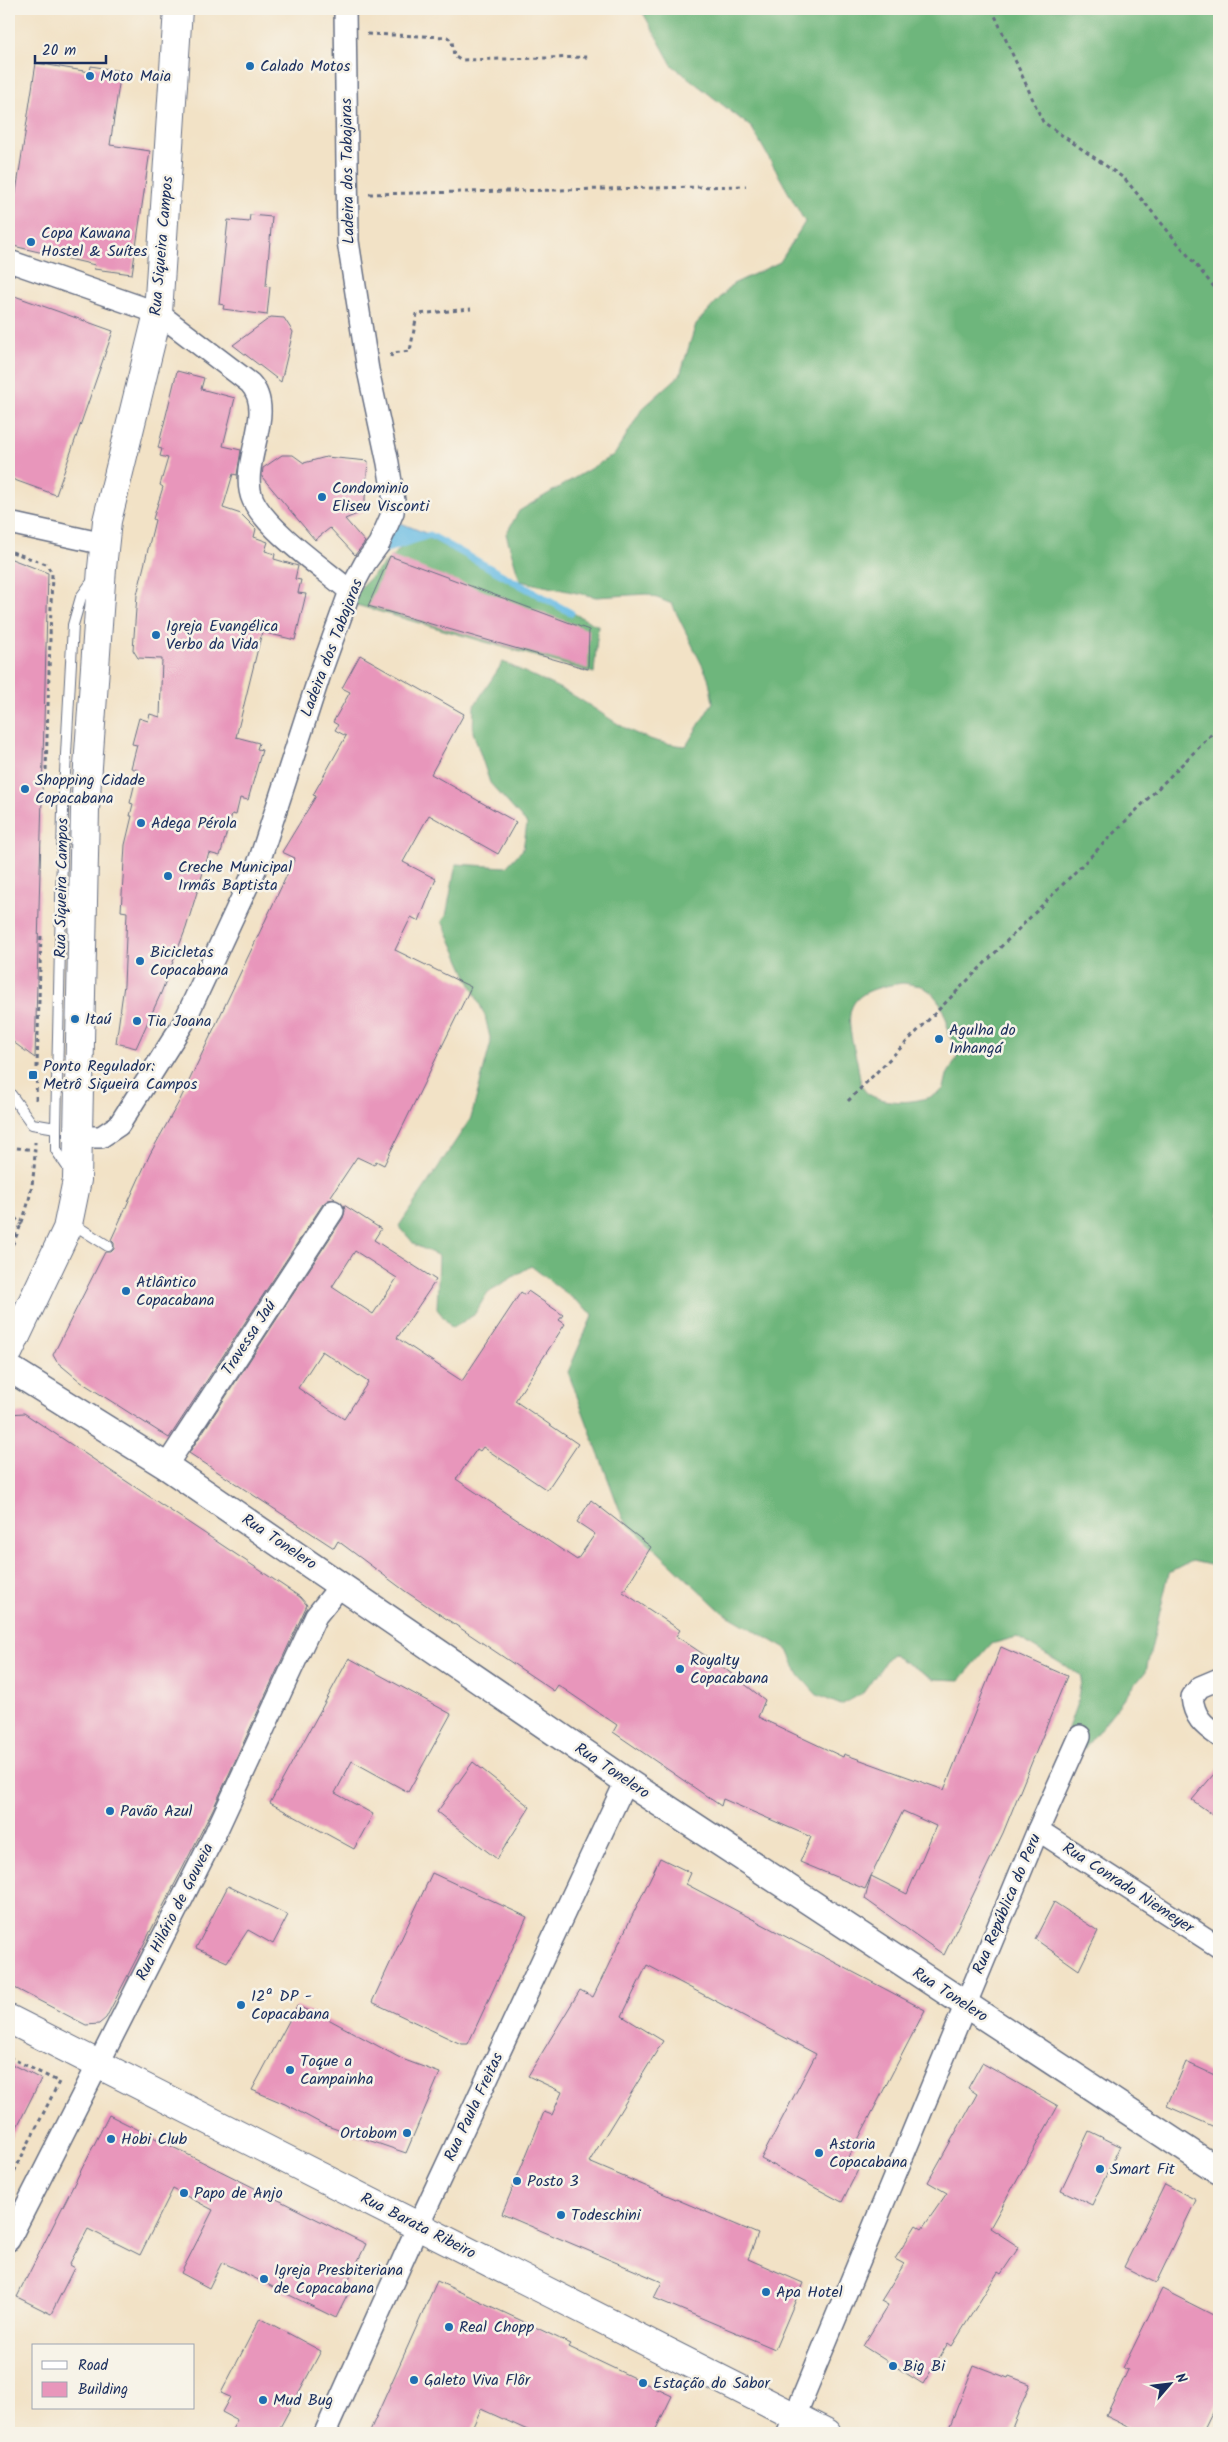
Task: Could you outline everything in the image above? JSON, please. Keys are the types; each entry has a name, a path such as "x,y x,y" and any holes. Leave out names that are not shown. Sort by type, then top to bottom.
{"main road":[{"name":"Rua Siqueira Campos","path":"9,1352 70,1221 77,1180 68,1132 85,809 103,556 108,521 158,313 178,9"},
{"name":"Rua Barata Ribeiro","path":"9,2019 418,2226 792,2425 827,2433"}],"street":[{"name":"Ladeira dos Tabajaras","path":"68,1132 101,1137 119,1125 184,1022 260,859 320,674 350,591 365,563 380,544 394,506 388,463 368,370 348,241 346,194 347,33 345,9"},
{"path":"9,261 158,313 228,364 255,388 259,395 261,409 250,468 250,488 253,499 268,520 350,591"},
{"path":"9,523 103,556"},
{"name":"Travessa Jaú","path":"166,1466 333,1211"},
{"name":"Rua Tonelero","path":"9,1368 166,1466 626,1781 1219,2171"},
{"name":"Rua Hilário de Gouveia","path":"9,2240 215,1834 316,1616 341,1585"},
{"path":"1219,1679 1200,1687 1192,1697 1194,1711 1202,1724 1219,1736"},
{"name":"Rua República do Peru","path":"792,2425 965,2004 1038,1830 1080,1736"},
{"name":"Rua Paula Freitas","path":"325,2433 418,2226 626,1781"},
{"name":"Rua Conrado Niemeyer","path":"1038,1830 1219,1947"}],"lane":[{"path":"9,1092 29,1121 35,1125 68,1132"},
{"path":"70,1221 108,1246"}],"path":[{"path":"992,9 1043,122 1125,178 1219,293"},
{"path":"347,33 447,37 452,41 454,56 460,60 588,57"},
{"path":"346,194 746,186"},
{"path":"368,370 388,370 391,354 410,351 417,314 471,309"},
{"path":"12,552 46,564 52,573 46,777"},
{"path":"848,1101 1219,727"},
{"path":"9,1252 22,1225 33,1184 41,928"},
{"path":"9,1147 35,1150"},
{"path":"9,1195 12,1215 22,1225"},
{"path":"9,2057 59,2082 9,2182"}],"green space":[{"path":"641,9 1219,9 1219,1567 1192,1561 1169,1573 1146,1671 1084,1749 1068,1728 1077,1703 1082,1676 1017,1637 991,1644 960,1680 934,1679 891,1654 863,1693 841,1705 817,1695 799,1675 788,1650 722,1612 623,1519 568,1372 593,1314 531,1266 488,1292 474,1315 452,1328 437,1309 439,1256 415,1245 399,1226 471,1118 491,1042 485,1016 442,921 446,916 456,864 506,867 523,849 527,824 490,783 473,732 474,706 503,662 567,692 640,735 669,744 686,746 713,702 708,677 672,604 647,594 596,597 520,581 506,534 519,511 615,454 642,409 680,375 696,324 733,284 780,262 805,222 752,128 672,65","holes":["903,983 922,986 932,993 940,1003 947,1021 948,1034 955,1045 957,1058 947,1075 944,1088 928,1097 905,1102 882,1100 872,1096 865,1091 860,1081 850,1028 850,1016 853,1006 859,997 869,991"]},
{"path":"417,532 598,626 594,673 346,602"}],"water":[{"path":"391,519 430,535 387,550"}],"building":[{"path":"36,63 90,72 91,66 121,71 110,145 150,151 132,274 94,269 95,265 9,245 9,204 14,205"},
{"path":"250,215 272,217 266,286 270,287 267,315 223,309 224,305 219,304 228,220 249,222"},
{"path":"9,294 113,331 56,495 9,478"},
{"path":"271,317 284,318 293,332 281,382 233,345"},
{"path":"177,371 204,378 201,389 235,398 223,446 241,450 237,475 233,474 223,508 241,514 256,529 254,537 268,542 265,551 275,554 274,559 298,566 295,579 301,580 298,593 306,594 295,640 262,632 236,737 259,743 257,749 262,750 248,800 240,798 236,815 232,814 220,856 209,853 186,928 161,993 136,1048 116,1043 124,985 127,912 121,911 125,845 132,816 130,816 133,804 130,803 138,770 131,768 137,745 132,744 139,718 148,721 150,714 160,717 162,659 138,658 133,650 137,595 155,520 153,519 163,487 160,485 168,458 160,456 162,449 158,448"},
{"name":"Condominio Eliseu Visconti","path":"282,455 293,455 304,463 326,457 368,461 364,511 345,519 365,542 355,555 330,528 315,540 262,477 263,468"},
{"path":"390,556 589,630 588,669 368,606"},
{"path":"9,558 48,573 35,1058 9,1039"},
{"path":"360,655 464,714 431,774 516,822 498,854 429,815 403,862 436,879 419,921 411,917 395,950 471,987 384,1165 376,1161 374,1165 357,1157 331,1196 335,1199 328,1200 323,1204 169,1438 81,1382 57,1362 53,1355 105,1252 111,1252 114,1249 114,1243 111,1240 150,1154 180,1100 295,858 282,852 316,796 313,795 346,736 335,730 338,725 333,722 350,692 342,688"},
{"path":"344,1205 381,1229 374,1240 436,1280 397,1338 462,1381 521,1292 525,1295 528,1291 563,1315 559,1320 565,1324 515,1401 578,1444 547,1490 483,1447 480,1451 477,1449 456,1479 577,1560 595,1534 577,1522 591,1500 651,1547 623,1592 680,1630 676,1636 724,1668 765,1700 758,1717 843,1757 844,1754 944,1790 1001,1647 1067,1676 1003,1833 944,1955 865,1899 871,1876 865,1889 800,1862 811,1837 723,1799 721,1806 613,1732 617,1725 558,1685 554,1691 405,1591 338,1541 334,1548 189,1453 343,1218","holes":["355,1251 397,1278 373,1314 332,1287","322,1351 368,1382 344,1419 298,1388","903,1811 936,1826 907,1894 871,1876"]},
{"name":"Pavão Azul","path":"24,1413 300,1597 307,1605 213,1809 106,2018 99,2024 86,2025 9,1985 9,1414"},
{"path":"349,1658 451,1714 408,1792 352,1761 335,1793 373,1814 354,1849 270,1803"},
{"path":"473,1762 530,1807 497,1859 437,1812"},
{"path":"1219,1768 1219,1819 1192,1800"},
{"path":"660,1858 691,1873 686,1884 925,2010 848,2159 860,2166 842,2202 761,2159 816,2054 647,1965 622,2016 663,2041 589,2162 758,2234 748,2259 803,2283 775,2349 654,2298 662,2282 502,2214 544,2112 552,2115 562,2092 528,2076 580,1990 593,1997"},
{"path":"432,1873 527,1917 468,2044 461,2044 372,2002"},
{"path":"228,1886 288,1915 273,1944 248,1930 227,1962 196,1948"},
{"path":"1054,1902 1098,1931 1079,1970 1035,1939"},
{"path":"297,2006 330,2020 402,2059 440,2073 406,2153 324,2125 285,2104 252,2090"},
{"path":"1186,2062 1219,2077 1219,2129 1167,2106"},
{"path":"9,2063 41,2079 9,2143"},
{"path":"982,2063 1058,2106 990,2228 1019,2247 1001,2274 998,2272 952,2346 948,2343 923,2384 863,2346 888,2305 881,2301 904,2264 895,2259 916,2225 922,2229 947,2193 928,2182 977,2094 968,2088"},
{"path":"109,2115 366,2244 345,2288 350,2290 336,2318 222,2262 209,2288 181,2273 213,2210 173,2189 140,2255 88,2229 69,2265 74,2268 51,2314 17,2297"},
{"path":"1089,2131 1120,2146 1092,2205 1061,2190"},
{"path":"1165,2184 1196,2200 1156,2283 1124,2267"},
{"path":"437,2281 571,2344 569,2347 672,2396 654,2433 534,2433 481,2409 470,2433 369,2433"},
{"path":"1162,2289 1219,2318 1219,2398 1202,2433 1141,2433 1106,2416 1128,2370 1123,2368"},
{"path":"260,2318 321,2351 277,2433 230,2433 237,2420 222,2412 230,2397 221,2393"},
{"path":"974,2365 1030,2384 1010,2433 947,2433"}],"waterway":[{"path":"384,550 430,535 571,613"}],"place":[{"name":"Calado Motos","path":"250,66"},
{"name":"Moto Maia","path":"90,76"},
{"name":"Copa Kawana Hostel & Suítes","path":"31,242"},
{"name":"Condominio Eliseu Visconti","path":"322,497"},
{"name":"Igreja Evangélica Verbo da Vida","path":"156,635"},
{"name":"Shopping Cidade Copacabana","path":"25,789"},
{"name":"Adega Pérola","path":"141,823"},
{"name":"Creche Municipal Irmãs Baptista","path":"168,876"},
{"name":"Bicicletas Copacabana","path":"140,961"},
{"name":"Itaú","path":"75,1019"},
{"name":"Tia Joana","path":"137,1021"},
{"name":"Agulha do Inhangá","path":"939,1039"},
{"name":"Ponto Regulador: Metrô Siqueira Campos","path":"33,1075"},
{"name":"Atlântico Copacabana","path":"126,1291"},
{"name":"Royalty Copacabana","path":"680,1669"},
{"name":"Pavão Azul","path":"110,1811"},
{"name":"12ª DP - Copacabana","path":"241,2005"},
{"name":"Toque a Campainha","path":"290,2070"},
{"name":"Ortobom","path":"407,2133"},
{"name":"Hobi Club","path":"111,2139"},
{"name":"Astoria Copacabana","path":"819,2153"},
{"name":"Smart Fit","path":"1100,2169"},
{"name":"Posto 3","path":"517,2181"},
{"name":"Papo de Anjo","path":"184,2193"},
{"name":"Todeschini","path":"561,2215"},
{"name":"Igreja Presbiteriana de Copacabana","path":"264,2279"},
{"name":"Apa Hotel","path":"766,2292"},
{"name":"Real Chopp","path":"449,2327"},
{"name":"Big Bi","path":"893,2366"},
{"name":"Galeto Viva Flôr","path":"414,2380"},
{"name":"Estação do Sabor","path":"643,2383"},
{"name":"Mud Bug","path":"263,2400"}]}
